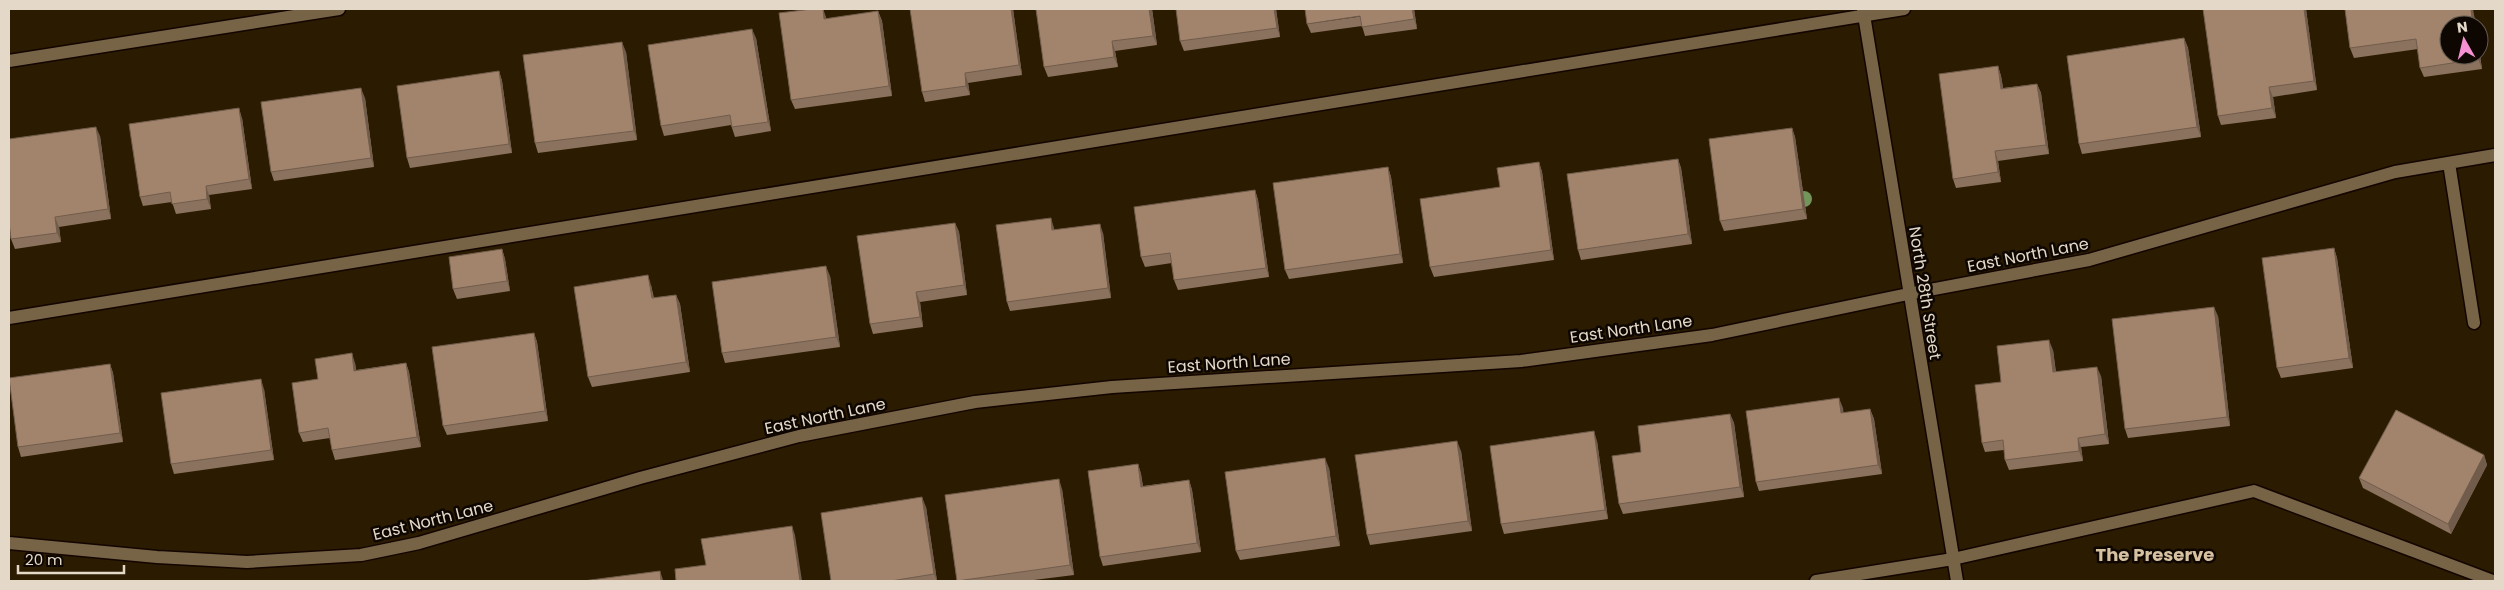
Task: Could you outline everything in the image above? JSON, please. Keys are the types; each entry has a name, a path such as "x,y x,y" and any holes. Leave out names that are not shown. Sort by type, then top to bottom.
{"street":[{"path":"9,61 339,9"},
{"path":"9,318 1863,12 1904,9"},
{"name":"North 28th Street","path":"1863,12 1908,294 1957,581"},
{"name":"East North Lane","path":"9,543 157,557 246,562 361,555 419,543 640,478 799,436 975,402 1112,387 1521,361 1712,335 1908,294 2089,260 2395,172 2495,156"},
{"path":"2449,164 2474,323"},
{"path":"1816,581 1953,559 2254,491 2493,581"}],"building":[{"path":"823,9 824,19 878,11 889,86 791,100 779,13"},
{"path":"910,9 1011,9 1019,65 965,73 966,86 922,92"},
{"path":"1036,9 1149,9 1153,36 1112,41 1114,57 1044,67"},
{"path":"1176,9 1274,9 1277,28 1180,41"},
{"path":"1305,9 1412,9 1414,19 1362,27 1360,16 1307,24"},
{"path":"2203,9 2304,9 2314,81 2269,87 2272,108 2218,116"},
{"path":"2345,9 2471,9 2472,15 2439,15 2439,65 2420,68 2416,39 2350,48"},
{"path":"752,29 768,122 732,127 730,115 661,126 648,45"},
{"path":"2184,38 2197,127 2079,144 2067,56"},
{"path":"622,42 634,131 535,143 523,55"},
{"path":"1998,66 2001,89 2037,84 2046,145 1995,151 1998,172 1953,179 1939,74"},
{"path":"499,71 509,144 407,158 397,86"},
{"path":"361,88 371,158 271,172 261,102"},
{"path":"239,108 249,179 206,186 207,199 172,204 170,192 140,197 129,124"},
{"path":"96,127 108,209 55,217 57,233 11,239 9,222 9,139"},
{"path":"1792,128 1803,209 1720,221 1709,139"},
{"path":"1678,159 1688,234 1578,250 1567,174"},
{"path":"1539,162 1551,250 1430,267 1420,199 1500,187 1497,168"},
{"path":"1388,167 1400,254 1285,270 1273,183"},
{"path":"1255,190 1266,268 1174,280 1170,253 1141,257 1134,207"},
{"path":"1051,218 1052,230 1100,224 1108,288 1007,302 996,225"},
{"path":"955,223 964,285 916,292 920,317 870,324 857,236"},
{"path":"2334,248 2349,358 2277,368 2262,258"},
{"path":"502,249 507,281 453,289 449,257"},
{"path":"826,266 836,337 722,353 712,282"},
{"path":"648,275 652,298 676,295 686,362 588,377 574,287"},
{"path":"2214,307 2227,417 2125,429 2112,319"},
{"path":"534,333 545,411 443,426 432,347"},
{"path":"2049,340 2053,372 2097,367 2105,434 2078,438 2079,451 2005,460 2003,440 1982,443 1975,385 2001,382 1997,346"},
{"path":"352,353 354,371 406,363 417,437 332,450 328,428 299,433 292,383 318,379 315,359"},
{"path":"110,364 120,433 18,447 9,378"},
{"path":"261,379 271,450 171,464 161,393"},
{"path":"1839,398 1841,413 1870,409 1878,465 1756,482 1746,411"},
{"path":"2396,410 2484,455 2448,524 2359,478"},
{"path":"1730,414 1740,487 1619,504 1612,456 1641,452 1638,426"},
{"path":"1594,431 1605,510 1501,524 1490,446"},
{"path":"1457,441 1468,521 1367,535 1355,455"},
{"path":"1325,458 1336,536 1236,551 1225,472"},
{"path":"1138,464 1141,487 1189,480 1197,543 1100,557 1088,471"},
{"path":"1059,479 1070,565 957,581 945,495"},
{"path":"922,497 934,574 891,581 831,581 821,513"},
{"path":"792,526 800,581 676,581 675,569 706,565 701,539"},
{"path":"660,571 661,581 583,581"}],"district":[{"name":"The Preserve","path":"2155,554"}]}
